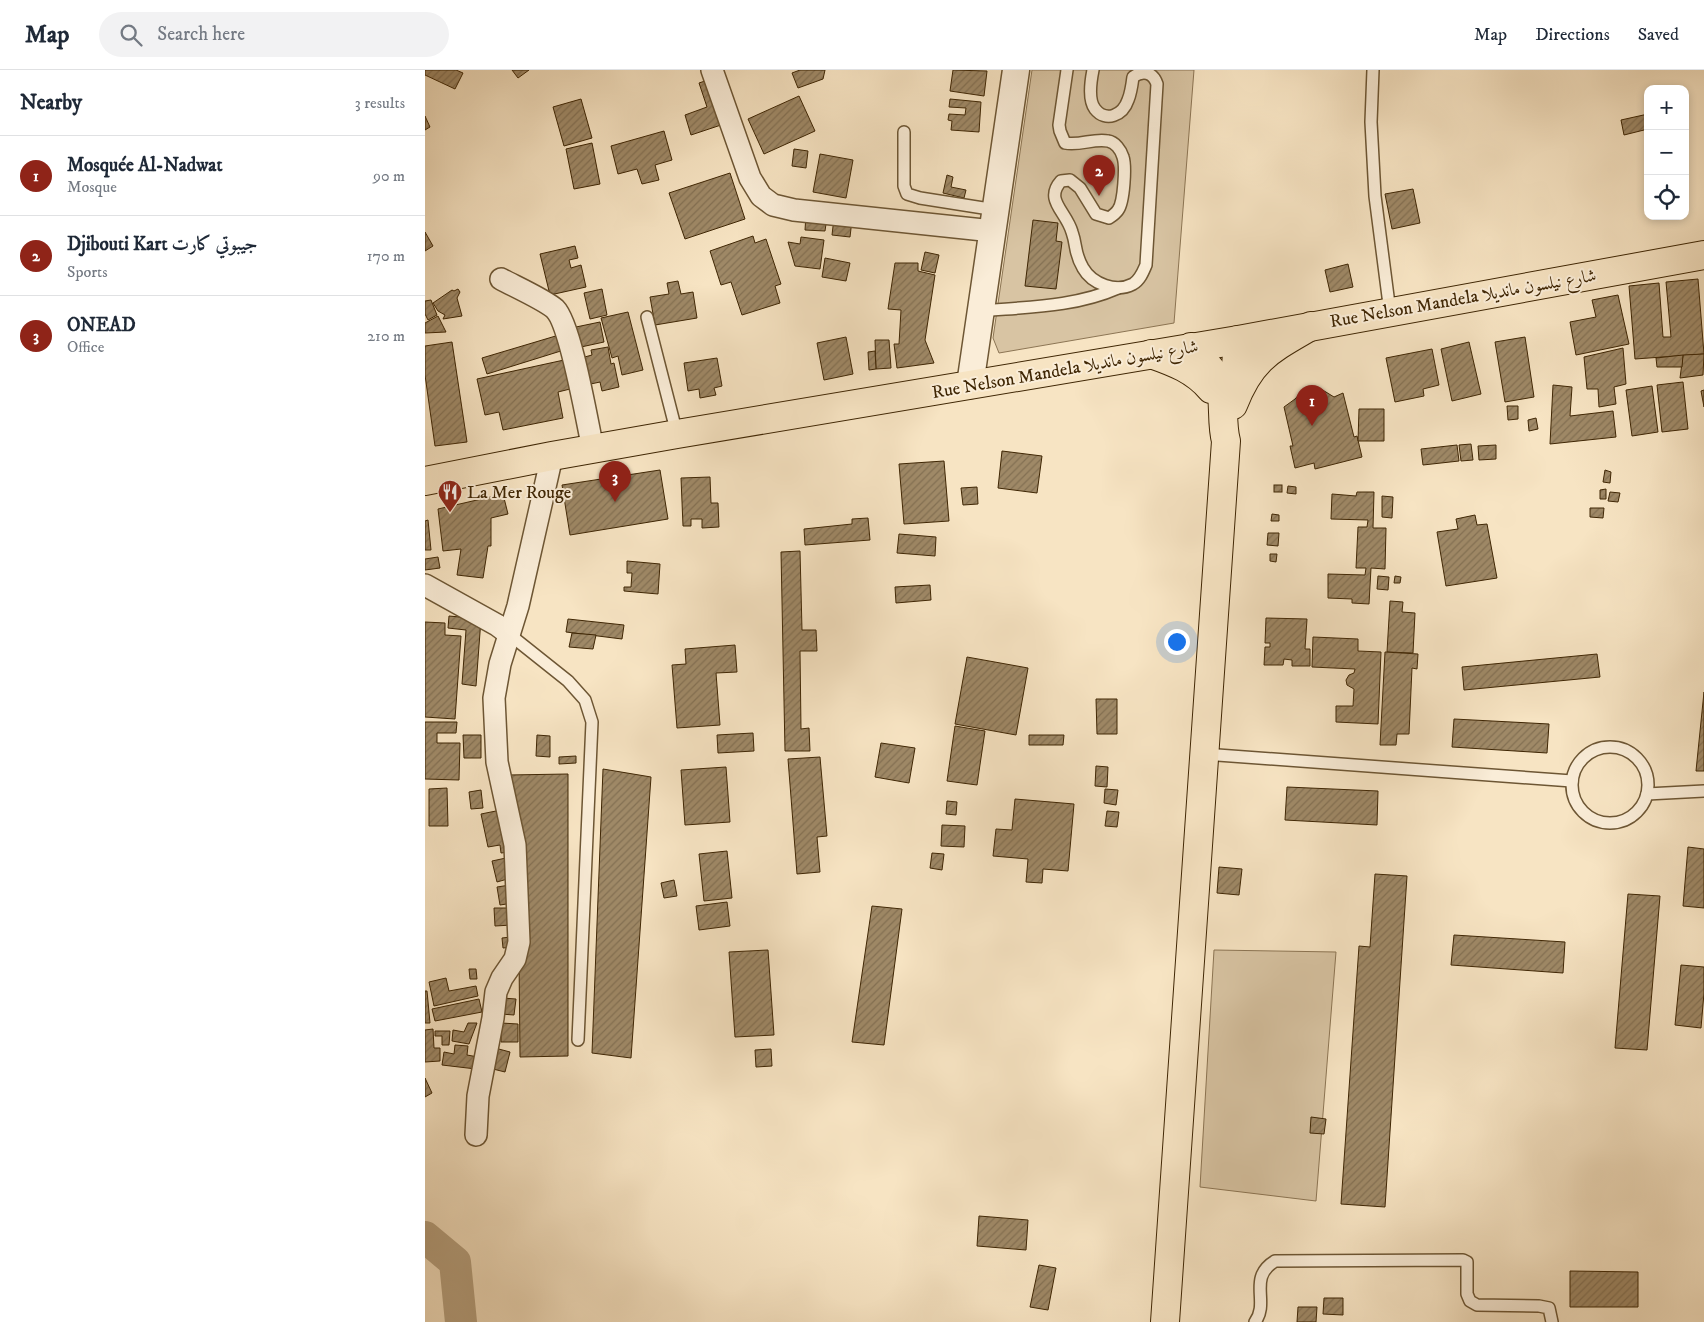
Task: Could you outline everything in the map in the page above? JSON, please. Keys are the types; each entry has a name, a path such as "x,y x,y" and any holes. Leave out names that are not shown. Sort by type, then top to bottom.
{"main road":[{"name":"Rue Nelson Mandela شارع نيلسون مانديلا","path":"425,481 677,434 1239,340 1704,255"},
{"path":"1228,407 1249,372 1258,361 1270,351 1311,326"},
{"path":"1228,407 1239,340"},
{"path":"1165,1322 1226,441 1232,424 1228,407 1217,379 1191,347"},
{"path":"1151,354 1185,368 1204,380 1228,407"}],"street":[{"path":"712,70 751,178 761,196 773,205 794,210 995,221"},
{"path":"970,385 1016,70"},
{"path":"501,279 554,308 561,316 593,449"},
{"path":"475,1135 478,1096 496,992 502,978 515,959 519,942 515,845 497,762 494,698 500,664 518,606 552,456"},
{"path":"425,585 497,624 509,634"}],"lane":[{"path":"1067,70 1059,125 1065,143 1073,145 1109,141 1118,147 1124,158 1123,198 1118,212 1109,218 1096,214 1080,188 1070,180 1061,181 1054,189 1053,195 1067,218 1073,233 1076,254 1084,270 1094,280 1106,286 1118,288"},
{"path":"981,311 1085,300 1133,284 1141,276 1146,265 1157,84 1155,77 1148,72 1139,73 1133,77 1128,102 1121,112 1112,117 1104,116 1095,108 1092,100 1091,79 1093,70"},
{"path":"1372,72 1371,122 1375,196 1390,312"},
{"path":"904,132 904,186 907,194 995,221"},
{"path":"647,317 677,434"},
{"path":"509,634 568,681 585,700 592,722 578,1040"},
{"path":"1616,748 1628,751 1638,759 1645,769 1648,781 1647,794 1642,805 1622,821 1610,823 1597,821 1577,805 1573,794 1572,781 1575,769 1582,759 1592,751 1616,748"},
{"path":"1204,754 1572,781"},
{"path":"1647,794 1704,792"},
{"path":"1255,1322 1260,1313 1260,1282 1262,1272 1266,1266 1275,1261 1453,1260 1467,1262 1467,1294 1470,1301 1477,1305 1539,1306 1549,1308 1552,1322"}],"shaded area":[{"path":"1032,70 1194,70 1174,323 999,353 993,338"},
{"path":"1214,950 1336,952 1316,1201 1200,1187"}],"building":[{"path":"425,70 456,70 463,73 455,89 425,75"},
{"path":"512,70 529,70 518,78"},
{"path":"800,70 825,70 823,79 798,88 792,73"},
{"path":"953,70 987,71 984,96 950,91"},
{"path":"714,78 730,122 691,135 685,115 707,107 699,83"},
{"path":"799,96 815,131 764,154 748,119"},
{"path":"581,99 592,138 564,146 553,107"},
{"path":"950,99 981,102 979,132 951,130 952,121 948,120 949,114 965,115 966,108 949,107"},
{"path":"1644,115 1644,130 1624,135 1621,120"},
{"path":"425,116 430,127 425,130"},
{"path":"664,131 672,160 655,165 659,180 642,184 637,169 618,174 611,146"},
{"path":"592,143 600,184 574,189 566,149"},
{"path":"794,149 808,151 806,168 792,166"},
{"path":"820,154 853,160 846,198 813,192"},
{"path":"730,173 745,219 685,239 669,193"},
{"path":"947,175 953,177 951,187 966,190 964,198 943,193"},
{"path":"1413,189 1420,223 1392,229 1385,194"},
{"path":"806,215 827,217 825,231 805,230"},
{"path":"834,218 852,220 850,237 832,235"},
{"path":"1033,220 1058,223 1056,241 1062,242 1056,289 1025,286"},
{"path":"425,232 433,246 425,251"},
{"path":"753,236 755,243 766,239 781,284 775,286 780,303 742,315 731,282 721,285 710,251"},
{"path":"801,237 824,240 820,269 795,266 788,242 800,244"},
{"path":"575,246 578,258 569,260 571,268 581,265 586,287 550,295 540,254"},
{"path":"925,252 939,255 935,273 921,270"},
{"path":"825,258 850,263 846,281 822,277"},
{"path":"895,263 918,263 918,271 935,275 925,340 934,363 897,368 894,344 899,344 901,310 888,309"},
{"path":"1348,264 1353,287 1330,292 1325,270"},
{"path":"1698,279 1704,354 1635,359 1629,286 1659,283 1663,337 1671,337 1666,282"},
{"path":"678,281 681,294 693,292 697,318 655,325 650,297 669,294 667,283"},
{"path":"458,289 460,292 457,298 462,316 443,319 445,315 438,311 433,303 452,290"},
{"path":"602,289 607,315 590,319 584,293"},
{"path":"1618,295 1629,344 1576,355 1570,322 1596,317 1592,300"},
{"path":"431,300 437,315 428,320 425,314 425,301"},
{"path":"628,312 643,370 622,375 618,356 612,358 601,318"},
{"path":"438,316 446,332 425,333 425,323"},
{"path":"600,322 604,342 581,347 576,327"},
{"path":"559,335 564,350 487,374 482,358"},
{"path":"846,337 853,374 824,380 817,343"},
{"path":"1525,337 1534,397 1505,402 1495,342"},
{"path":"875,340 889,340 891,368 876,369"},
{"path":"452,342 467,442 435,446 425,375 425,346"},
{"path":"1469,342 1481,394 1452,401 1441,349"},
{"path":"608,347 611,364 614,363 619,387 602,391 600,382 586,385 581,358 592,355 591,350"},
{"path":"1623,348 1626,384 1614,387 1616,404 1599,407 1598,389 1587,389 1584,357"},
{"path":"1432,349 1439,385 1423,389 1424,396 1395,402 1386,358"},
{"path":"875,351 876,369 869,370 868,352"},
{"path":"1704,354 1703,375 1680,378 1683,355"},
{"path":"1683,355 1682,367 1657,367 1656,358"},
{"path":"717,358 722,386 714,388 716,395 700,398 699,389 688,391 684,363"},
{"path":"564,360 570,389 558,392 563,418 503,430 499,412 485,415 477,379"},
{"path":"1683,382 1688,429 1662,432 1657,385"},
{"path":"1553,385 1572,387 1570,416 1613,411 1616,437 1550,444"},
{"path":"1652,386 1658,432 1632,436 1626,390"},
{"path":"1310,388 1321,389 1334,397 1343,393 1354,437 1357,436 1362,457 1315,469 1314,463 1295,468 1290,446 1293,446 1284,407 1303,390"},
{"path":"1704,390 1704,407 1701,391"},
{"path":"1507,406 1518,406 1518,419 1508,420"},
{"path":"1359,409 1384,409 1384,441 1358,441"},
{"path":"1536,418 1538,429 1529,431 1528,420"},
{"path":"1471,444 1473,460 1461,461 1459,445"},
{"path":"1457,445 1459,461 1423,465 1421,449"},
{"path":"1496,445 1496,459 1479,460 1478,446"},
{"path":"1002,451 1042,456 1037,493 998,488"},
{"path":"944,461 949,521 904,524 899,464"},
{"path":"660,470 668,519 570,535 562,485"},
{"path":"1605,470 1611,472 1610,483 1603,482"},
{"path":"710,477 711,503 718,503 719,527 702,528 702,519 691,519 691,526 683,526 681,478"},
{"path":"1274,485 1282,485 1282,492 1274,492"},
{"path":"1288,486 1296,487 1296,494 1287,493"},
{"path":"977,487 978,504 963,505 961,488"},
{"path":"1606,489 1606,499 1600,499 1600,490"},
{"path":"1357,492 1374,492 1373,528 1386,528 1385,569 1371,568 1369,604 1352,603 1352,599 1328,598 1328,574 1365,575 1366,568 1356,568 1358,527 1367,527 1368,520 1331,519 1332,494 1356,496"},
{"path":"1610,492 1620,493 1618,502 1608,501"},
{"path":"503,494 508,514 491,518 491,546 488,546 483,578 457,575 461,549 443,551 438,509"},
{"path":"1382,496 1393,497 1392,518 1382,517"},
{"path":"1590,508 1604,508 1603,518 1590,517"},
{"path":"1272,514 1279,515 1279,521 1271,521"},
{"path":"1475,515 1477,525 1487,524 1497,578 1446,586 1437,532 1458,529 1456,519"},
{"path":"868,518 870,540 805,545 804,529 852,524 852,519"},
{"path":"428,520 431,550 425,550 425,521"},
{"path":"1268,533 1279,533 1278,546 1267,545"},
{"path":"899,534 936,537 935,556 897,553"},
{"path":"800,551 802,630 816,630 817,651 800,651 801,729 809,728 810,751 785,751 781,552"},
{"path":"1270,554 1277,554 1276,562 1270,561"},
{"path":"438,557 440,568 425,570 425,559"},
{"path":"627,561 660,564 658,594 624,591 624,587 631,587 632,573 627,573"},
{"path":"1378,576 1389,577 1388,590 1377,589"},
{"path":"1395,576 1401,577 1400,583 1394,583"},
{"path":"930,585 931,600 896,603 895,587"},
{"path":"1390,601 1403,602 1402,612 1415,613 1413,653 1387,652"},
{"path":"449,616 481,619 476,686 462,684 466,630 448,628"},
{"path":"1266,618 1307,619 1305,649 1310,649 1310,666 1292,666 1292,660 1284,659 1283,665 1264,665 1265,647 1270,647 1270,643 1265,643"},
{"path":"568,619 624,625 622,639 566,632"},
{"path":"425,622 445,623 445,635 461,636 455,719 425,717"},
{"path":"572,633 596,635 593,649 569,647"},
{"path":"1313,637 1358,639 1358,651 1381,652 1378,724 1336,722 1336,706 1353,706 1354,689 1347,685 1346,680 1349,675 1354,673 1355,669 1312,667"},
{"path":"735,645 737,672 716,673 720,725 677,728 672,665 686,664 685,649"},
{"path":"1385,652 1418,654 1417,669 1412,668 1409,734 1397,734 1396,745 1380,745"},
{"path":"1597,654 1600,677 1464,690 1462,667"},
{"path":"967,657 1028,668 1016,735 955,724"},
{"path":"1704,692 1704,771 1696,771"},
{"path":"1096,699 1117,699 1117,734 1097,734"},
{"path":"1454,719 1549,724 1547,753 1452,747"},
{"path":"425,722 457,722 456,733 437,733 437,743 460,743 459,780 425,779"},
{"path":"955,726 985,731 977,785 947,781"},
{"path":"753,733 754,751 718,753 717,735"},
{"path":"463,735 481,735 481,758 464,758"},
{"path":"537,735 550,736 550,757 536,756"},
{"path":"1029,735 1064,735 1063,745 1029,745"},
{"path":"881,743 915,748 909,783 875,777"},
{"path":"576,756 576,763 559,764 559,757"},
{"path":"820,757 827,836 817,837 820,872 797,874 788,759"},
{"path":"1096,766 1108,767 1107,787 1095,786"},
{"path":"726,767 730,822 685,825 681,770"},
{"path":"603,769 651,777 631,1058 592,1053"},
{"path":"568,774 568,1056 520,1057 518,855 508,775"},
{"path":"1287,787 1378,791 1377,825 1285,820"},
{"path":"447,788 448,826 429,826 429,789"},
{"path":"1105,789 1118,790 1116,805 1104,803"},
{"path":"481,790 483,808 471,809 469,792"},
{"path":"1015,799 1074,804 1068,871 1043,869 1042,883 1026,882 1028,859 993,856 996,829 1012,830"},
{"path":"947,801 957,802 956,815 946,814"},
{"path":"501,810 510,852 501,853 500,845 488,847 481,814"},
{"path":"1107,811 1119,812 1117,827 1105,826"},
{"path":"942,825 965,826 964,847 941,846"},
{"path":"1688,847 1704,849 1704,908 1683,906"},
{"path":"727,851 732,898 704,901 699,854"},
{"path":"932,853 944,854 942,870 930,868"},
{"path":"506,858 511,878 497,882 492,861"},
{"path":"1219,867 1242,869 1239,895 1217,893"},
{"path":"1375,874 1407,876 1385,1207 1341,1204 1359,946 1370,947"},
{"path":"674,880 677,896 664,898 661,883"},
{"path":"510,885 513,903 500,905 497,887"},
{"path":"1628,894 1660,896 1647,1050 1615,1048"},
{"path":"727,902 730,926 699,930 696,906"},
{"path":"872,906 902,909 884,1045 852,1042"},
{"path":"494,908 512,908 512,925 495,926"},
{"path":"1454,935 1565,942 1563,973 1451,965"},
{"path":"511,937 512,947 503,948 502,938"},
{"path":"768,950 774,1035 735,1037 729,952"},
{"path":"1681,965 1704,967 1701,1028 1675,1025"},
{"path":"469,969 476,969 477,979 470,979"},
{"path":"446,978 449,991 476,986 478,996 434,1006 429,982"},
{"path":"425,991 427,991 430,1023 425,1023"},
{"path":"502,998 516,999 514,1015 501,1014"},
{"path":"479,999 482,1012 435,1021 432,1009"},
{"path":"468,1023 477,1023 469,1044 452,1041 453,1030 464,1032"},
{"path":"501,1023 518,1024 518,1042 501,1042"},
{"path":"433,1029 434,1048 440,1048 440,1061 425,1062 425,1030"},
{"path":"435,1031 450,1031 449,1045 442,1045 442,1036 435,1036"},
{"path":"455,1045 468,1046 467,1055 478,1057 476,1069 442,1065 444,1052 454,1054"},
{"path":"495,1048 510,1052 505,1072 489,1068"},
{"path":"771,1049 772,1066 756,1067 755,1050"},
{"path":"425,1078 432,1093 425,1097"},
{"path":"1311,1117 1326,1119 1324,1134 1310,1133"},
{"path":"979,1216 1028,1220 1026,1250 977,1246"},
{"path":"1039,1265 1056,1268 1048,1310 1030,1307"},
{"path":"1570,1271 1638,1272 1638,1307 1570,1307"},
{"path":"1324,1298 1343,1298 1343,1315 1323,1314"},
{"path":"1298,1307 1317,1307 1316,1322 1297,1322"}],"waterway":[{"path":"425,1237 455,1262 461,1322"}],"place":[{"name":"Djibouti Kart جيبوتي كارت","path":"1099,196"},
{"name":"Mosquée Al-Nadwat","path":"1312,426"},
{"name":"ONEAD","path":"615,502"},
{"name":"La Mer Rouge","path":"450,513"}]}
